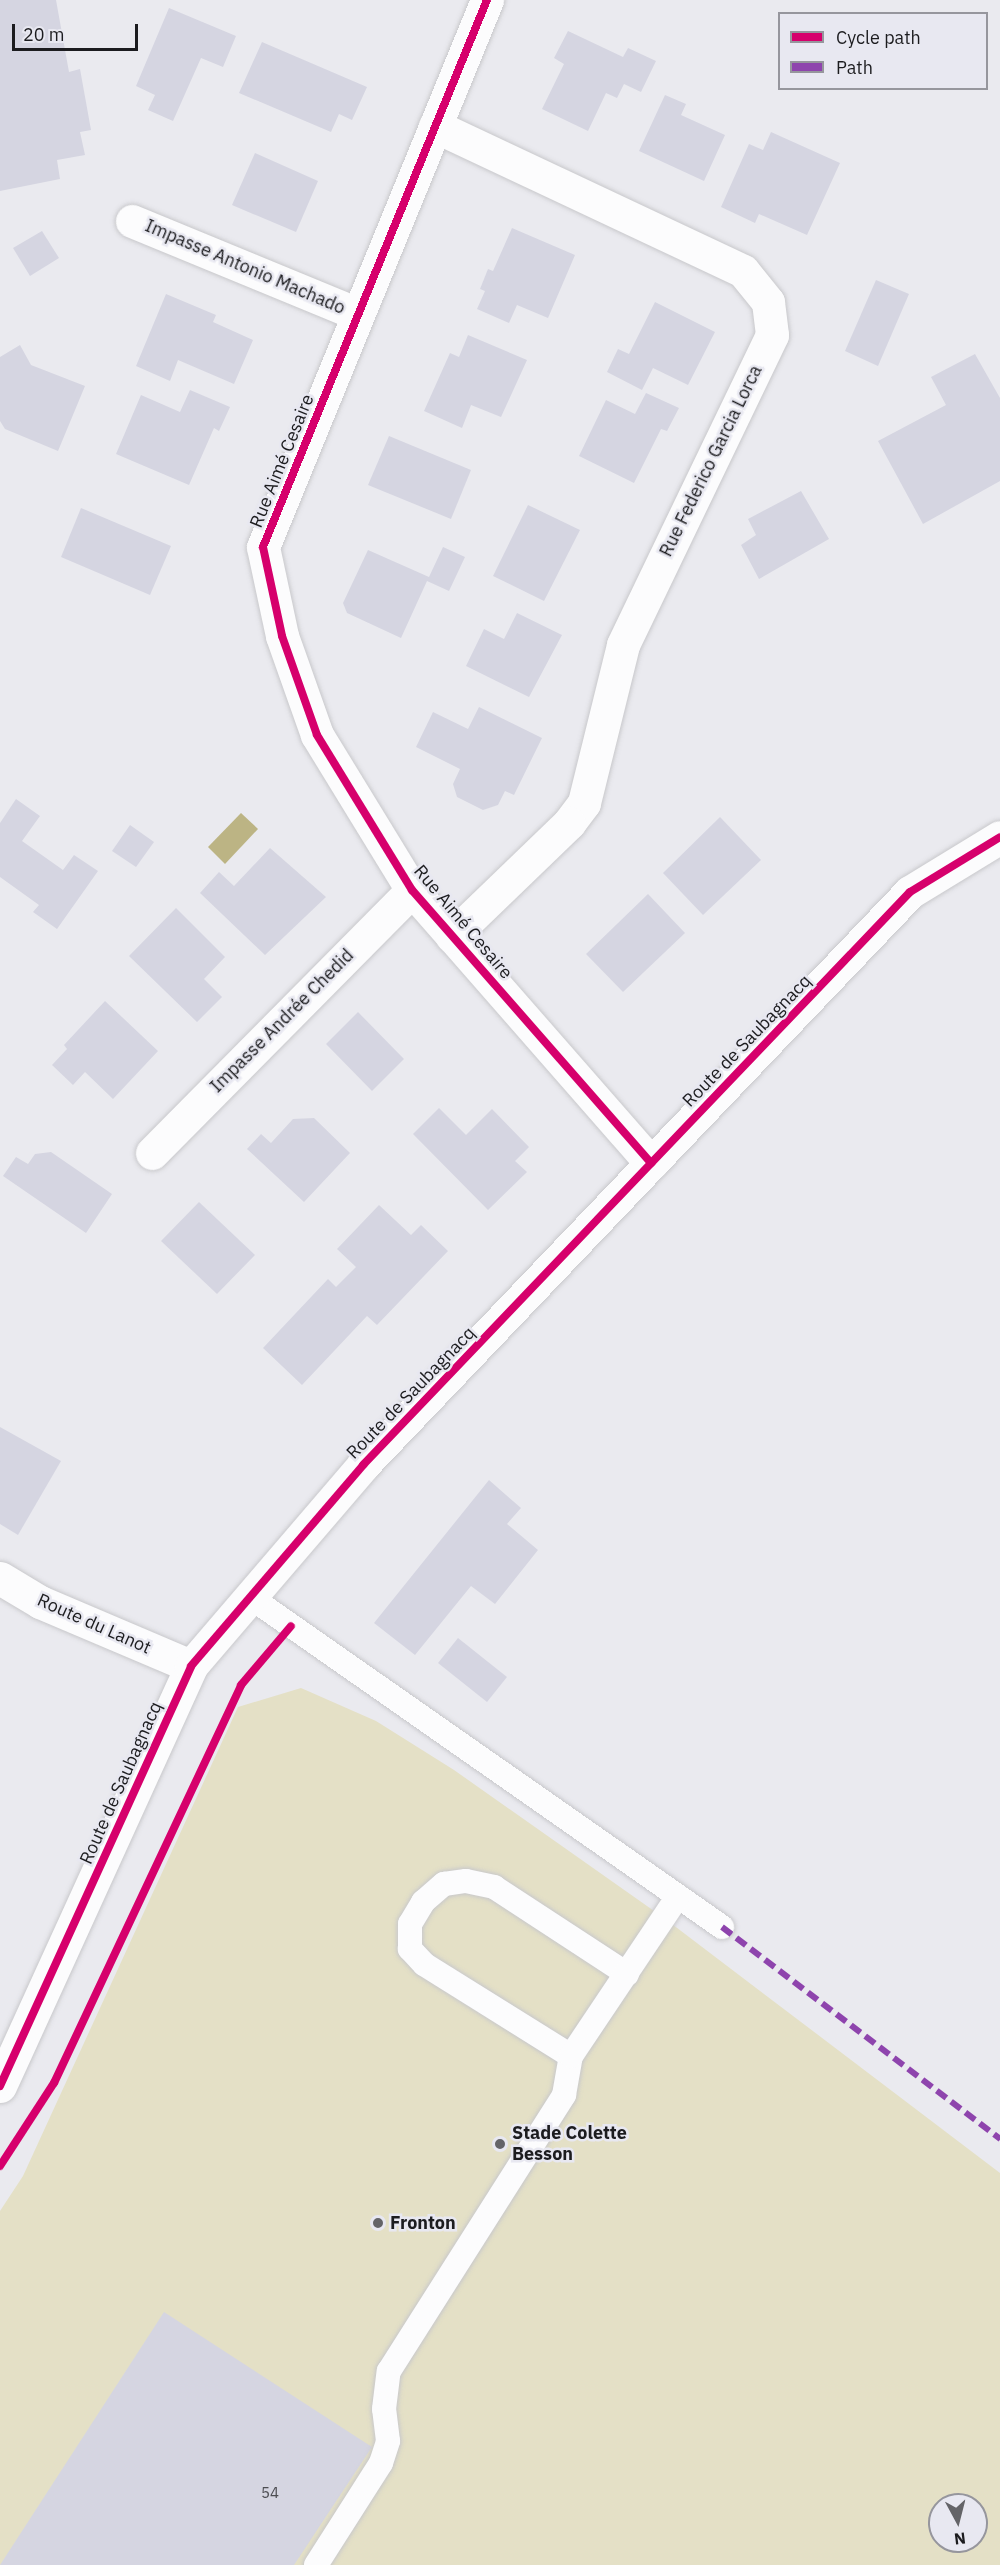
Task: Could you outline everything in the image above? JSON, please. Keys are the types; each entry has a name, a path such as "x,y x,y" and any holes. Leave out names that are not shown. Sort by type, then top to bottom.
{"street":[{"name":"Rue Aimé Cesaire","path":"487,0 263,547 282,636 317,735 412,890 651,1163"},
{"name":"Rue Federico Garcia Lorca","path":"435,126 743,271 768,302 772,335 623,645 584,803 569,823 452,936"},
{"name":"Impasse Antonio Machado","path":"132,220 358,314"},
{"name":"Route de Saubagnacq","path":"0,2086 191,1666 363,1465 910,892 1000,837"},
{"name":"Impasse Andrée Chedid","path":"152,1153 412,890"},
{"name":"Route du Lanot","path":"0,1578 40,1602 191,1666"}],"lane":[{"path":"250,1597 722,1927"},
{"path":"571,2056 424,1964 410,1949 410,1924 423,1902 444,1884 466,1881 494,1887 627,1974"},
{"path":"315,2565 381,2463 388,2441 384,2409 389,2371 564,2095 571,2056 678,1896"}],"shaded area":[{"path":"241,813 258,829 225,864 208,847"},
{"name":"Stade Colette Besson","path":"301,1688 376,1721 454,1770 664,1918 1000,2173 1000,2565 0,2565 0,2211 23,2176 238,1707"}],"building":[{"path":"0,0 56,0 69,72 80,69 91,130 80,132 85,155 57,160 60,179 0,191"},
{"path":"169,8 236,36 223,67 201,58 173,121 148,110 155,95 136,86"},
{"path":"568,31 623,57 628,48 656,61 641,92 624,84 617,98 606,93 588,131 542,109 564,64 554,58"},
{"path":"262,42 367,87 352,120 339,114 331,132 239,93"},
{"path":"665,95 686,104 681,115 725,135 704,181 639,151"},
{"path":"771,132 840,163 807,235 759,214 755,223 721,207 749,144 763,150"},
{"path":"255,153 318,181 296,232 232,205"},
{"path":"512,228 575,255 548,318 517,305 509,323 477,309 485,291 480,289 488,269 493,271"},
{"path":"42,231 59,258 30,276 13,248"},
{"path":"876,280 909,294 878,366 845,351"},
{"path":"166,294 216,315 213,322 253,340 234,384 178,360 170,381 136,366"},
{"path":"655,302 715,332 688,385 653,368 642,390 607,372 618,349 629,354"},
{"path":"468,335 527,360 501,417 471,405 462,428 424,411 450,353 459,357"},
{"path":"20,345 31,365 85,386 58,451 5,429 0,421 0,357"},
{"path":"975,354 1000,398 1000,481 923,524 878,441 946,405 931,377"},
{"path":"190,390 230,407 219,431 214,428 189,485 116,454 141,395 180,412"},
{"path":"646,393 679,408 667,431 661,429 634,483 579,456 606,400 635,414"},
{"path":"389,436 471,470 451,519 368,485"},
{"path":"801,491 829,539 759,579 741,545 756,535 748,519"},
{"path":"528,505 580,530 544,601 493,576"},
{"path":"81,508 171,546 150,595 61,557"},
{"path":"443,547 465,557 449,591 427,581 401,638 347,613 343,603 368,550 429,577"},
{"path":"517,613 562,635 529,697 466,666 484,629 504,639"},
{"path":"479,707 542,738 514,795 505,791 498,805 483,810 457,797 453,784 460,769 416,747 433,712 468,729"},
{"path":"16,799 40,816 22,841 63,870 74,855 98,871 57,929 33,912 39,905 0,877 0,823"},
{"path":"720,817 761,860 703,915 663,873"},
{"path":"130,825 154,842 136,867 112,851"},
{"path":"270,848 326,897 265,955 200,893 219,872 234,886"},
{"path":"648,894 685,933 623,992 586,954"},
{"path":"176,908 225,957 204,979 222,997 197,1022 129,956"},
{"path":"105,1001 158,1051 113,1099 85,1072 73,1085 52,1065 67,1049 64,1045"},
{"path":"358,1012 404,1059 372,1091 326,1044"},
{"path":"439,1108 466,1135 492,1109 529,1147 515,1161 527,1172 488,1210 413,1134"},
{"path":"314,1118 350,1153 304,1202 247,1149 261,1134 271,1143 293,1119"},
{"path":"51,1152 112,1194 86,1233 3,1176 16,1157 28,1164 35,1154"},
{"path":"199,1202 255,1255 217,1294 161,1241"},
{"path":"379,1205 411,1235 421,1225 448,1251 377,1325 367,1316 302,1385 263,1348 328,1279 336,1287 356,1267 337,1249"},
{"path":"0,1427 61,1461 18,1535 0,1524"},
{"path":"489,1480 521,1508 507,1524 538,1550 495,1604 471,1586 415,1655 374,1623"},
{"path":"458,1638 507,1677 487,1702 438,1663"},
{"path":"164,2312 372,2447 294,2565 0,2565"}],"marked path":[{"path":"722,1927 1000,2139"}],"cycle path":[{"path":"487,0 263,547 282,636 317,735 412,890 651,1163"},
{"path":"0,2086 191,1666 363,1465 910,892 1000,837"},
{"path":"0,2166 54,2083 241,1685 291,1626"}],"place":[{"name":"Stade Colette Besson","path":"500,2144"},
{"name":"Fronton","path":"378,2223"}]}
